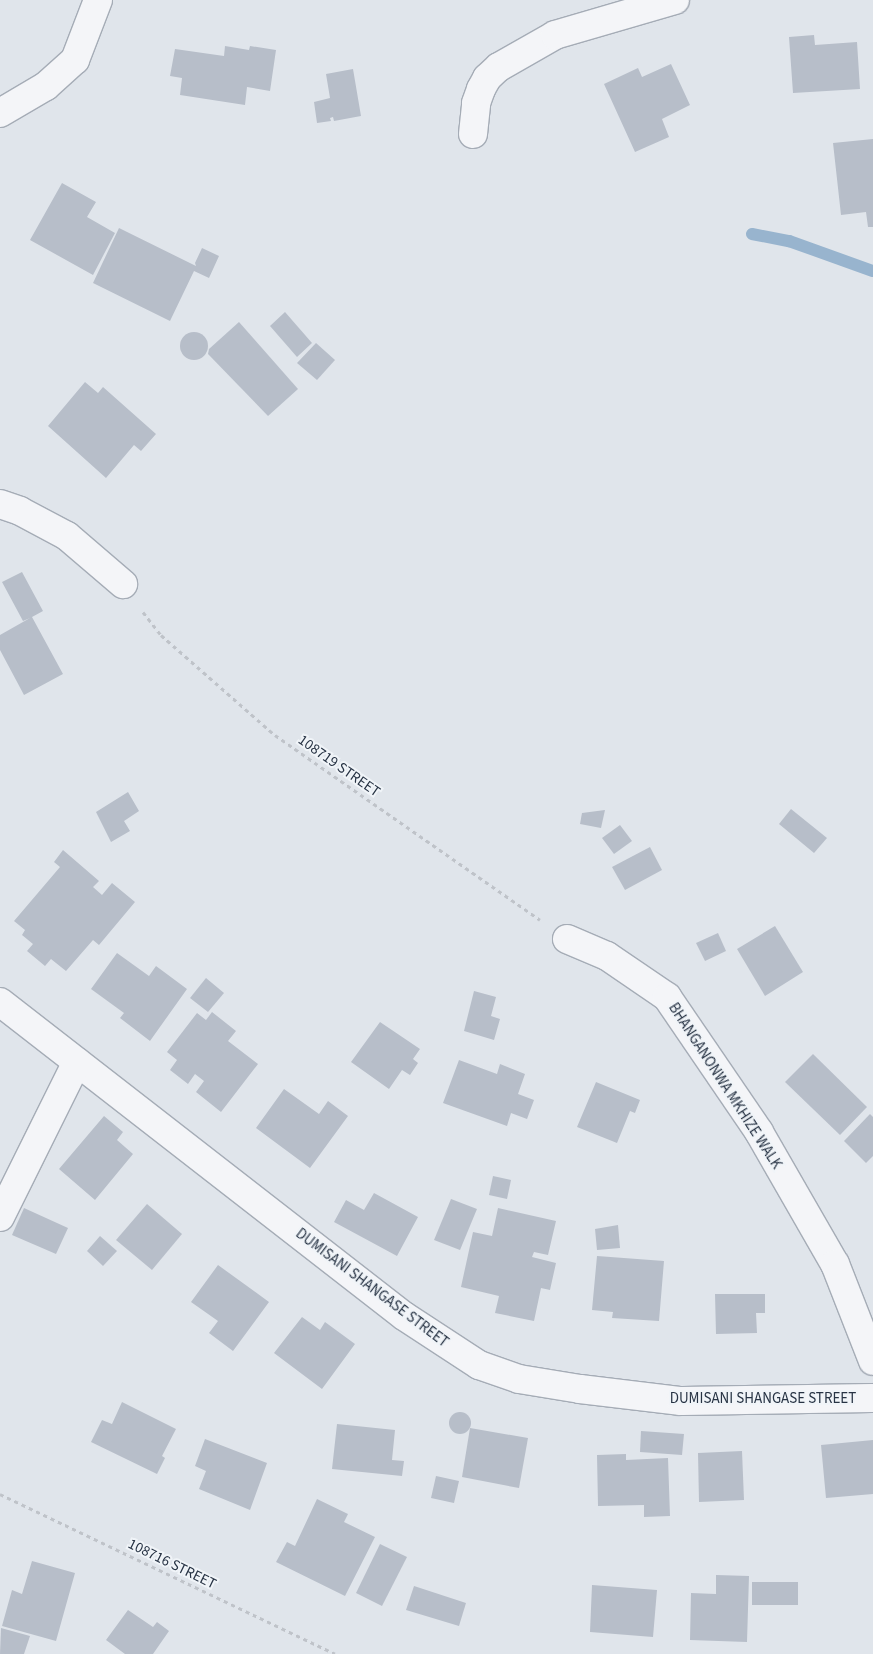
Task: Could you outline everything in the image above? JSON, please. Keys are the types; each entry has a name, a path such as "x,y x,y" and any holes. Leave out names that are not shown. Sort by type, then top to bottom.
{"street":[{"path":"0,113 46,86 75,60 98,0"},
{"path":"473,134 476,103 487,78 526,50 555,35 675,0"},
{"path":"0,504 20,511 67,536 123,584"},
{"name":"BHANGANONWA MKHIZE WALK","path":"567,939 607,956 666,997 759,1132 835,1264 873,1360"},
{"name":"DUMISANI SHANGASE STREET","path":"0,1002 404,1316 479,1365 519,1379 580,1389 681,1401 873,1398"},
{"path":"0,1217 77,1062"}],"path":[{"name":"108719 STREET","path":"123,584 161,635 275,735 567,939"},
{"name":"108716 STREET","path":"0,1494 335,1654"}],"building":[{"path":"814,35 815,45 857,42 860,89 793,93 789,37"},
{"path":"225,46 249,50 250,46 276,50 270,91 247,87 245,105 180,95 182,78 170,76 175,49 224,56"},
{"path":"671,64 690,105 662,119 669,137 635,152 604,84 638,68 642,77"},
{"path":"353,69 361,116 334,121 333,117 330,118 331,121 317,123 314,102 330,98 326,74"},
{"path":"873,139 873,227 868,227 866,212 841,215 833,143"},
{"path":"62,183 96,202 87,217 115,233 93,275 30,240"},
{"path":"119,228 196,266 195,263 202,248 219,256 209,278 194,271 170,321 93,283"},
{"path":"285,312 312,343 297,357 270,326"},
{"path":"239,322 298,389 268,416 208,354 209,349"},
{"path":"194,332 204,336 208,346 204,356 194,360 184,356 180,346 184,336"},
{"path":"316,343 335,360 317,380 297,363"},
{"path":"85,382 98,393 103,387 156,434 141,451 134,445 106,478 48,426"},
{"path":"22,572 43,611 32,617 63,674 24,695 0,650 0,635 30,618 23,621 2,582"},
{"path":"128,792 139,811 124,821 130,831 111,842 96,812"},
{"path":"791,809 827,838 814,853 779,824"},
{"path":"605,810 601,828 580,824 582,813"},
{"path":"620,825 632,841 614,854 602,838"},
{"path":"650,847 662,870 625,890 612,867"},
{"path":"63,850 99,881 93,887 102,895 112,883 135,902 99,945 93,940 66,971 51,959 45,966 27,951 33,944 22,935 25,930 14,921 60,867 54,862"},
{"path":"775,926 803,972 765,996 737,949"},
{"path":"718,933 726,951 705,961 696,943"},
{"path":"117,953 149,976 156,966 187,989 150,1041 120,1018 124,1013 91,989"},
{"path":"206,978 224,993 208,1012 190,998"},
{"path":"474,991 496,997 491,1016 500,1019 494,1040 464,1031"},
{"path":"212,1012 236,1031 228,1041 258,1064 221,1112 196,1092 204,1081 195,1074 188,1084 170,1070 177,1060 167,1052 197,1013 206,1020"},
{"path":"380,1022 420,1049 413,1059 418,1063 410,1075 402,1070 389,1089 351,1062"},
{"path":"813,1054 867,1107 840,1135 785,1082"},
{"path":"459,1060 497,1074 500,1064 525,1074 518,1094 534,1100 527,1119 511,1113 507,1126 443,1103"},
{"path":"596,1082 640,1100 635,1113 630,1111 617,1143 577,1127"},
{"path":"284,1089 319,1114 328,1101 348,1116 310,1168 256,1128"},
{"path":"870,1114 873,1117 873,1156 866,1163 844,1141"},
{"path":"104,1116 123,1132 117,1140 133,1154 95,1200 59,1169"},
{"path":"493,1176 511,1180 507,1199 489,1195"},
{"path":"374,1193 418,1217 397,1256 334,1222 346,1200 364,1210"},
{"path":"451,1199 477,1209 460,1250 434,1240"},
{"path":"147,1204 182,1234 152,1270 116,1240"},
{"path":"24,1208 68,1228 56,1254 12,1235"},
{"path":"498,1208 556,1221 548,1255 534,1252 532,1257 556,1263 550,1290 541,1288 534,1321 495,1313 499,1296 461,1287 473,1232 492,1236"},
{"path":"618,1225 620,1248 597,1250 595,1229"},
{"path":"100,1236 117,1251 103,1266 87,1251"},
{"path":"597,1256 664,1261 659,1321 612,1318 613,1312 592,1310"},
{"path":"218,1265 269,1302 233,1351 209,1333 218,1321 191,1302"},
{"path":"715,1294 765,1294 765,1313 756,1313 757,1333 716,1334"},
{"path":"302,1317 320,1330 325,1322 355,1344 322,1389 274,1353"},
{"path":"122,1402 176,1429 162,1456 165,1458 157,1474 91,1442 102,1420 112,1424"},
{"path":"460,1412 470,1419 471,1423 464,1433 460,1434 450,1427 449,1423 456,1413"},
{"path":"337,1424 395,1430 392,1460 404,1461 402,1476 332,1469"},
{"path":"470,1428 528,1438 519,1488 462,1477"},
{"path":"641,1431 684,1434 682,1455 640,1452"},
{"path":"205,1439 267,1463 250,1510 199,1489 206,1471 195,1466"},
{"path":"873,1440 873,1494 826,1498 821,1445"},
{"path":"742,1451 744,1500 699,1502 698,1453"},
{"path":"626,1454 626,1460 668,1458 670,1516 644,1517 644,1505 598,1506 597,1455"},
{"path":"436,1476 459,1481 454,1503 431,1498"},
{"path":"317,1499 348,1514 344,1522 375,1537 345,1596 276,1562 287,1542 295,1546"},
{"path":"380,1544 407,1557 382,1606 356,1593"},
{"path":"32,1561 75,1573 56,1641 2,1626 12,1590 22,1594"},
{"path":"716,1575 749,1576 747,1642 690,1640 691,1593 716,1594"},
{"path":"752,1582 798,1582 798,1605 752,1605"},
{"path":"592,1585 657,1590 653,1637 590,1632"},
{"path":"414,1586 466,1603 459,1626 406,1610"},
{"path":"128,1610 153,1627 157,1622 169,1631 153,1654 125,1654 106,1640"},
{"path":"1,1628 30,1636 24,1654 0,1654"}],"waterway":[{"path":"752,234 789,241 873,271"}]}
